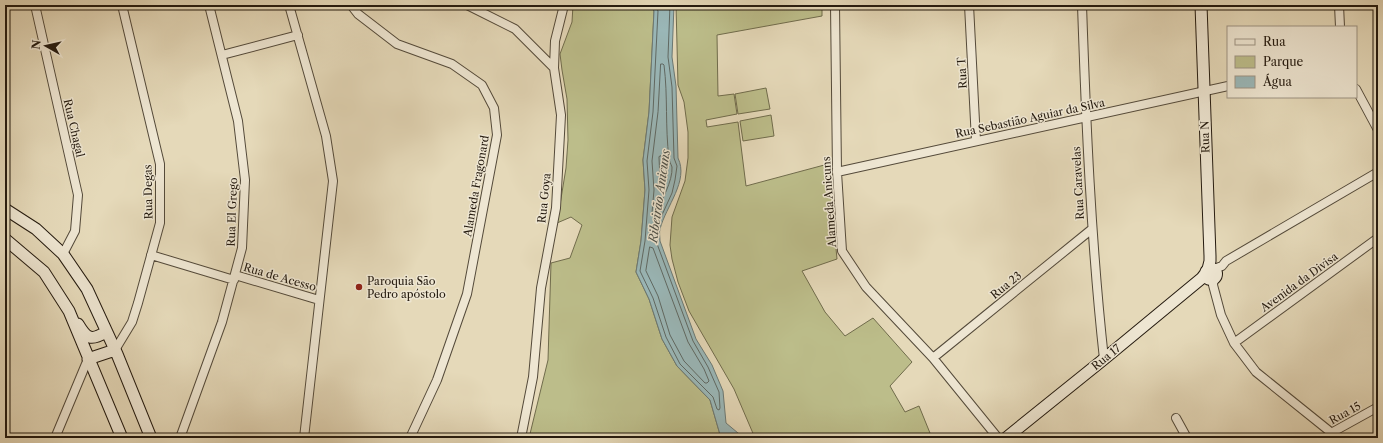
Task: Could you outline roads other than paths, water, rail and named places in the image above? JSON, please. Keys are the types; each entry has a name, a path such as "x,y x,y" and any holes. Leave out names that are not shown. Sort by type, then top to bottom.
{"street":[{"name":"Rua Chagal","path":"35,5 78,195 75,231 63,254"},
{"name":"Rua Degas","path":"115,350 132,322 160,223 160,164 122,5"},
{"name":"Rua El Grego","path":"180,438 222,322 242,248 245,180 238,121 209,5"},
{"path":"289,5 326,136 332,181 304,438"},
{"name":"Alameda Fragonard","path":"351,5 358,14 397,44 452,64 482,85 494,108 497,135 467,294 437,380 410,438"},
{"path":"467,5 515,29 554,68"},
{"name":"Rua Goya","path":"521,438 533,377 541,288 556,208 561,115 554,68 555,41 564,5"},
{"name":"Alameda Anicuns","path":"835,5 837,172 842,251 866,287 933,358 998,438"},
{"name":"Rua T","path":"969,5 976,141"},
{"name":"Rua Caravelas","path":"1082,5 1085,116 1092,230 1104,359"},
{"name":"Rua N","path":"1201,5 1211,273 1221,315 1234,344 1256,372 1334,435"},
{"path":"1339,5 1340,26"},
{"path":"222,55 298,35"},
{"name":"Rua Sebastião Aguiar da Silva","path":"837,172 1085,116 1227,86"},
{"path":"1357,91 1378,130"},
{"name":"Rua 17","path":"1006,438 1226,261 1378,172"},
{"path":"5,209 36,229 63,254 87,289 115,350 151,438"},
{"name":"Rua 23","path":"933,358 1092,230"},
{"name":"Avenida da Divisa","path":"1234,344 1378,238"},
{"path":"6,243 44,272 69,311 122,438"},
{"name":"Rua de Acesso","path":"151,256 319,300"},
{"path":"69,311 86,335 90,338 96,338 106,332"},
{"path":"55,438 88,359 115,350"},
{"name":"Rua 15","path":"1322,438 1334,435 1378,407"},
{"path":"1176,418 1187,438"}],"water":[{"name":"Ribeirão Anicuns","path":"651,5 674,5 672,57 676,86 678,158 681,167 679,185 660,229 660,241 696,339 712,365 723,391 726,423 744,438 721,438 710,400 677,366 662,339 649,299 636,272 641,241 645,190 643,160 649,112 654,11"}],"place":[{"name":"Paroquia São Pedro apóstolo","path":"359,287"}]}
